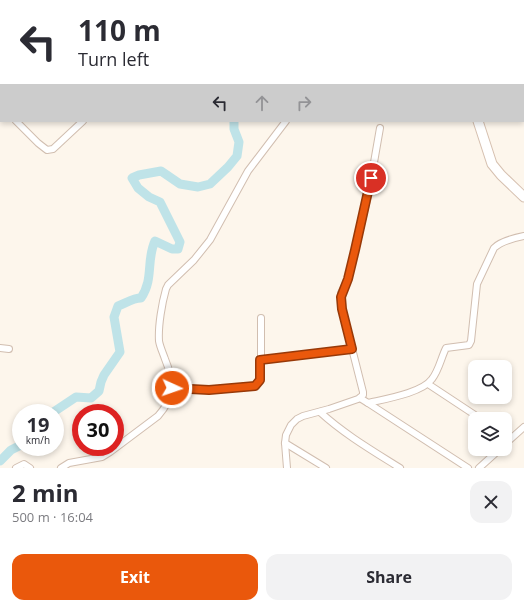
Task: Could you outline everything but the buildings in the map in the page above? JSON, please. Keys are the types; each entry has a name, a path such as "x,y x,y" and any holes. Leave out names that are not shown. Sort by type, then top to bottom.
{"street":[{"path":"17,122 47,150 52,149 82,122"},
{"path":"61,468 69,463 96,459 110,452 158,416 164,408 172,388 170,371 159,342 166,289 168,285 194,260 210,240 248,171 263,149 284,126 286,122"},
{"path":"478,122 492,164 524,197"},
{"path":"287,468 284,443 291,425 297,419 360,398 363,392 342,309 341,297 348,279 369,191 380,128"},
{"path":"368,403 395,397 424,387 435,375 446,348 464,347 470,344 477,284 494,248 497,245 511,239 524,236"},
{"path":"172,388 209,390 255,386 260,380 261,318"},
{"path":"0,348 9,349"},
{"path":"260,360 352,349"},
{"path":"428,384 470,412"},
{"path":"360,398 468,468"},
{"path":"320,412 331,423 400,468"},
{"path":"512,437 524,427"},
{"path":"284,443 326,468"},
{"path":"479,468 492,456"},
{"path":"16,468 24,464 30,468"}],"waterway":[{"path":"64,405 76,397 91,398 99,391 104,375 120,352 114,317 118,306 141,298 145,291 149,277 152,248 155,241 172,249 178,249 180,242 160,202 149,197 138,188 132,178 139,175 161,171 180,184 198,187 210,184 237,156 239,142 234,129 234,122"},
{"path":"0,461 12,450"}],"route":[{"path":"172,388 209,390 255,386 260,380 260,360 352,349 342,309 341,297 348,279 371,178"}]}
